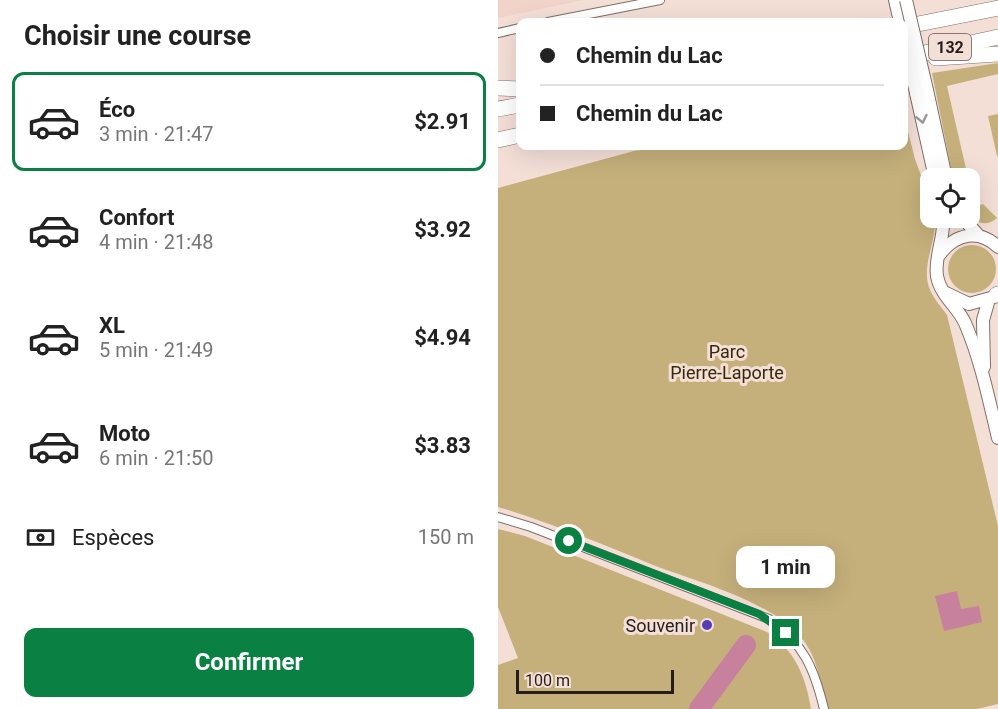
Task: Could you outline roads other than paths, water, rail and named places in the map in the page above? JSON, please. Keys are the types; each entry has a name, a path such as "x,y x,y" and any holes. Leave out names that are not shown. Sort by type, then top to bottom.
{"highway":[{"path":"933,21 982,0"},
{"name":"132","path":"908,26 998,8"},
{"name":"132","path":"908,58 998,37"},
{"path":"908,59 998,54"},
{"path":"498,88 516,89"},
{"path":"498,109 516,106"},
{"path":"498,140 516,136"}],"street":[{"path":"568,18 660,0"},
{"path":"895,0 899,18"},
{"path":"906,0 933,168"},
{"path":"498,33 516,29"},
{"path":"908,50 943,168"},
{"path":"942,228 937,276 965,324 985,380 998,438"},
{"path":"972,228 978,235 998,247"},
{"path":"940,255 957,239 978,235"},
{"path":"945,293 969,304 995,295"},
{"path":"985,380 983,326 995,295"},
{"path":"498,517 531,527 769,619 786,633 807,657 817,680 824,709"}],"waterway":[{"path":"699,709 746,645"}],"place":[{"name":"Souvenir","path":"707,625"}],"park label":[{"name":"Parc Pierre-Laporte","path":"727,361"}]}
